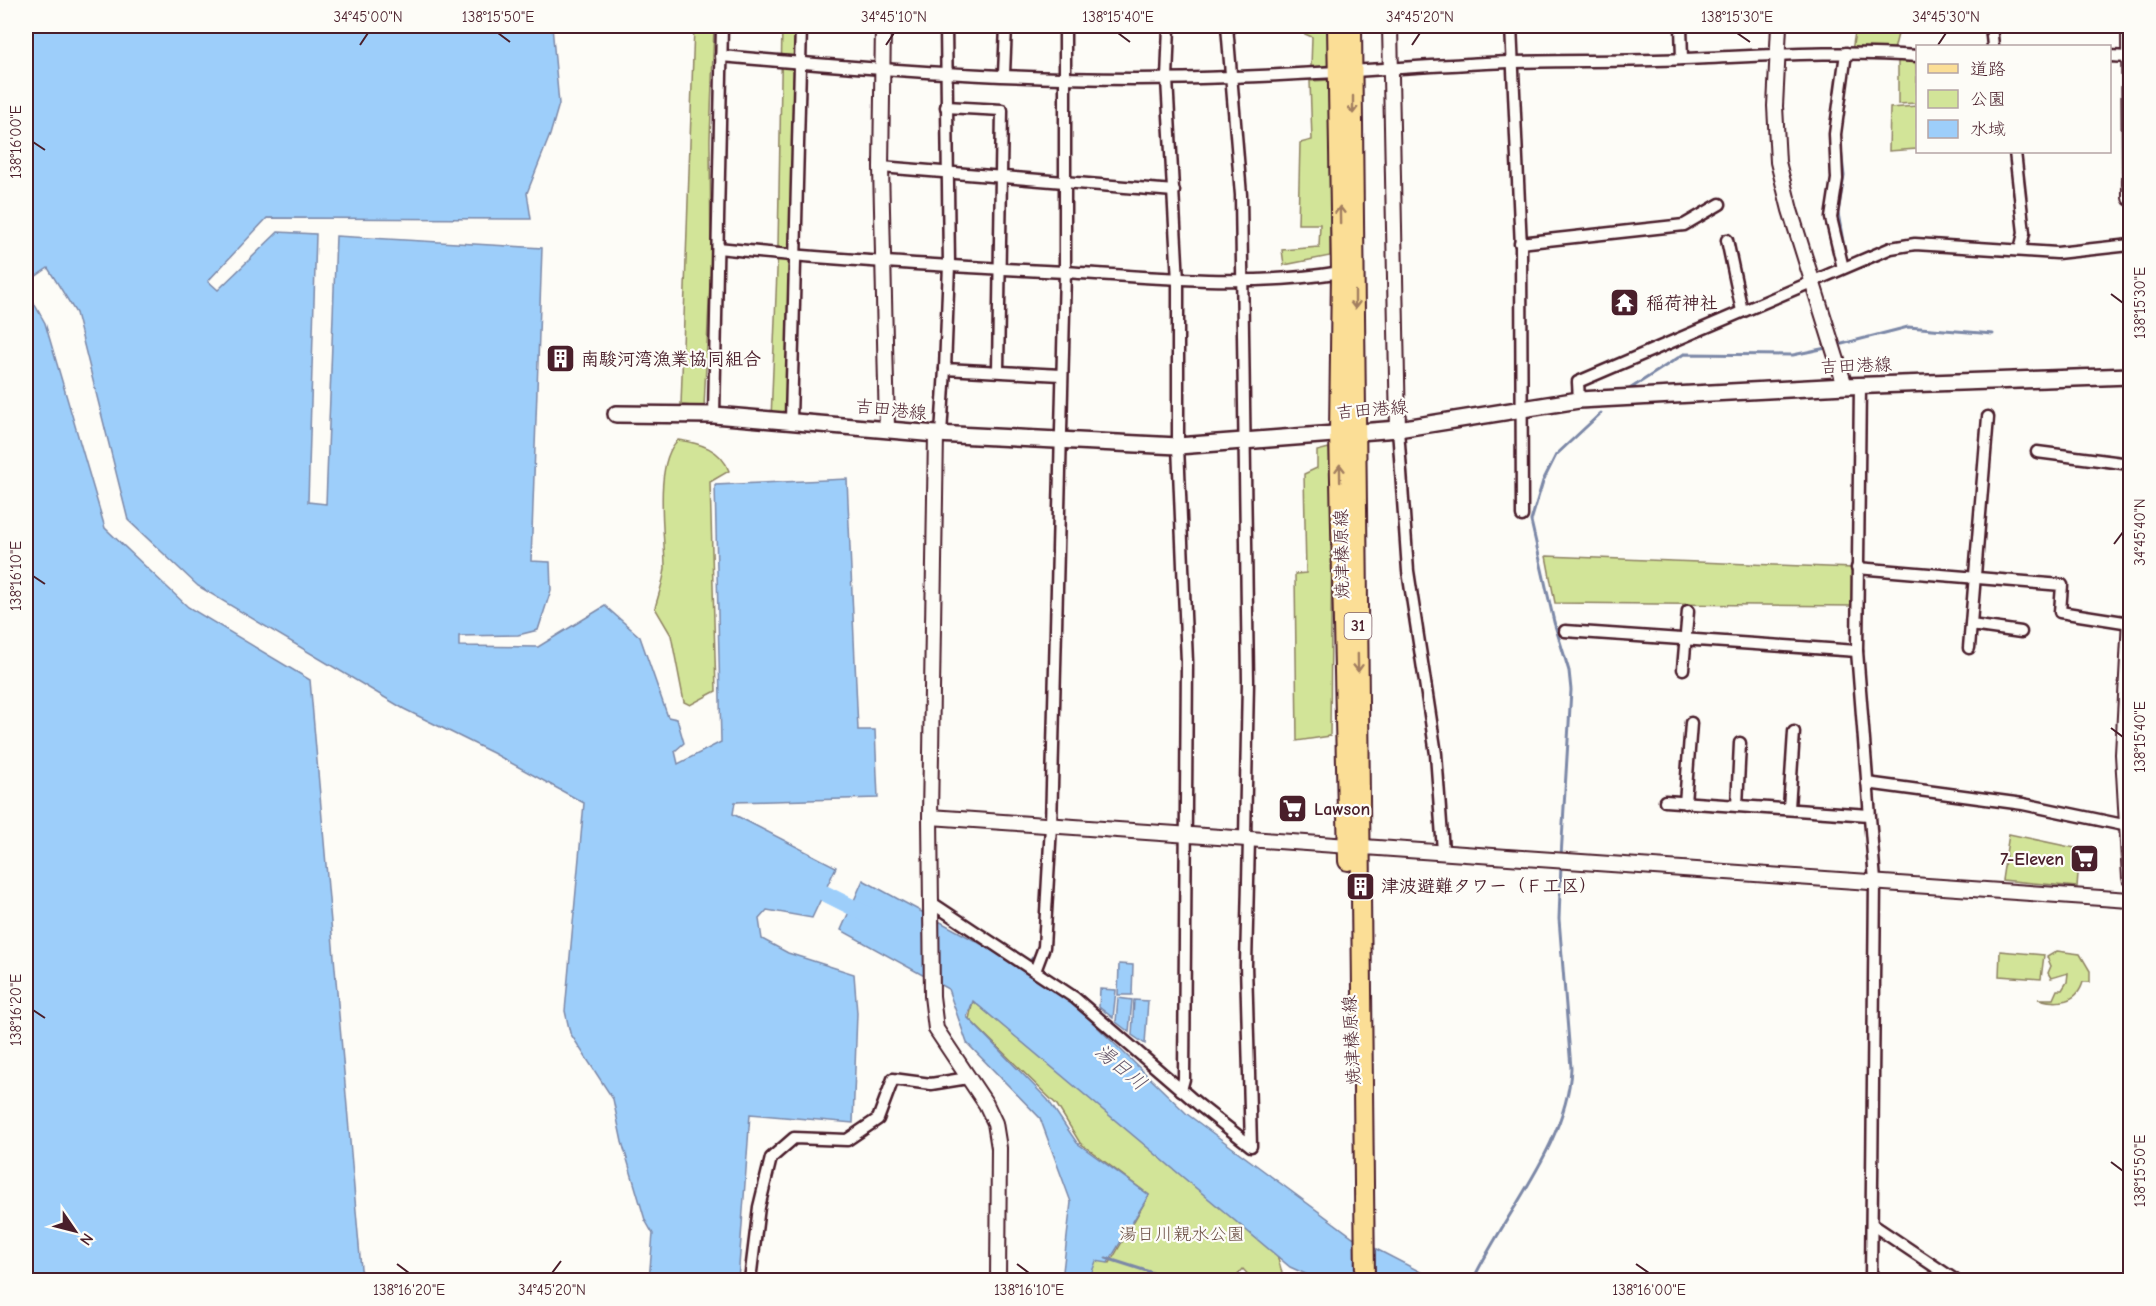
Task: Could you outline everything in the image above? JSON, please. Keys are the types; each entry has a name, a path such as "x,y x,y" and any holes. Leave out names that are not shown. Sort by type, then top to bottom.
{"main road":[{"name":"焼津榛原線","path":"1337,26 1346,72 1347,432 1354,847 1350,1028 1364,1226 1365,1281"},
{"name":"焼津榛原線","path":"1347,432 1341,272 1346,72 1352,26"},
{"name":"吉田港線","path":"616,414 714,415 938,434 1178,446 1398,429 1523,408 1604,398 2130,376"}],"street":[{"path":"714,415 722,26"},
{"path":"791,420 801,26"},
{"path":"884,26 882,167 887,428"},
{"path":"946,26 949,266 945,369 938,434 930,817 932,996 936,1029 987,1104 995,1123 999,1148 998,1281"},
{"path":"1005,74 1006,26"},
{"path":"1035,971 1044,947 1051,826 1065,272 1065,26"},
{"path":"1169,26 1167,79 1179,281 1178,446 1187,662 1184,1080 1181,1090"},
{"path":"932,905 1075,998 1181,1090 1251,1146 1246,965 1248,681 1241,195 1227,26"},
{"path":"1390,26 1398,429 1408,571 1436,754 1443,851"},
{"path":"1511,26 1520,243 1522,516"},
{"path":"1681,26 1682,59"},
{"path":"1779,26 1775,106 1778,162 1790,210 1853,386 1857,651 1875,881 1871,1281"},
{"path":"1991,26 1993,45"},
{"path":"2129,26 2130,198"},
{"path":"722,56 882,70 1064,78 1167,79 1346,72 1512,62 1682,59 1778,54 1846,53 1916,56"},
{"path":"1844,268 1831,218 1837,179 1835,134 1846,53"},
{"path":"2111,56 2128,57"},
{"path":"946,107 1002,110 998,370"},
{"path":"2015,153 2024,233 2020,250"},
{"path":"882,167 1002,176 1065,184 1174,191"},
{"path":"1520,243 1684,225 1720,204"},
{"path":"1727,240 1742,311"},
{"path":"1579,400 1578,382 1891,248 1915,244 2056,253 2130,245"},
{"path":"717,248 794,256 1179,281 1241,282 1299,279 1341,272"},
{"path":"945,369 1061,375"},
{"path":"1970,648 1988,417"},
{"path":"2037,452 2130,464"},
{"path":"1857,568 1976,576 2062,585 2060,612 2130,621 2129,693 2123,754 2130,878"},
{"path":"1683,669 1688,610"},
{"path":"1971,625 2021,632"},
{"path":"1565,632 1857,651"},
{"path":"1685,803 1691,723"},
{"path":"1789,808 1794,732"},
{"path":"1737,806 1740,743"},
{"path":"1867,783 2023,804 2128,826"},
{"path":"1665,801 1869,815"},
{"path":"930,817 2130,900"},
{"path":"750,1281 759,1207 771,1158 794,1138 847,1140 878,1119 893,1079 931,1084 968,1078"},
{"path":"1873,1225 1955,1281"}],"green space":[{"path":"694,26 714,26 710,140 711,262 704,407 681,405"},
{"path":"782,26 800,26 791,420 771,419 778,246"},
{"path":"1291,26 1330,26 1331,67 1311,67 1312,37"},
{"path":"1856,26 1900,26 1894,50 1852,51"},
{"path":"1898,61 1916,61 1916,103 1898,104"},
{"path":"1331,80 1330,256 1284,265 1282,250 1319,247 1320,224 1298,224 1300,143 1312,140 1310,81"},
{"path":"1916,106 1916,149 1889,151 1890,108"},
{"path":"678,440 709,448 721,457 729,471 710,482 716,691 690,705 684,702 671,635 655,608 665,568 662,500 665,465 670,451"},
{"path":"1329,448 1332,512 1330,736 1297,741 1295,574 1306,573 1304,474 1317,468 1317,451"},
{"path":"1546,556 1853,568 1854,606 1555,603"},
{"path":"2009,834 2080,849 2077,887 2002,880"},
{"path":"2000,951 2044,955 2041,979 1999,976"},
{"path":"2057,951 2080,954 2090,971 2090,982 2083,982 2076,995 2065,1001 2052,1002 2038,999 2053,999 2057,990 2062,990 2067,982 2068,973 2051,978 2048,973 2051,966 2047,957"},
{"name":"湯日川親水公園","path":"973,1001 1276,1251 1284,1280 1253,1280 1243,1269 1233,1280 1089,1280 1089,1272 1096,1260 1110,1263 1149,1195 1080,1143 1057,1105 969,1019"}],"water":[{"path":"26,26 552,26 559,104 550,135 527,193 531,219 267,218 208,281 218,290 278,232 316,234 308,502 326,504 336,236 542,248 531,561 550,562 551,590 538,630 518,635 459,636 459,646 538,647 605,606 640,637 668,717 677,719 684,743 675,751 678,764 721,742 715,485 847,479 858,730 875,730 878,798 735,802 733,814 836,867 812,918 767,910 759,919 762,939 788,953 854,974 857,1013 853,1123 750,1114 738,1280 649,1280 653,1234 645,1220 622,1142 613,1099 570,1033 565,1011 584,803 493,753 404,709 198,586 128,520 76,313 48,268 26,283"},
{"path":"26,289 45,323 105,528 188,607 310,680 362,1280 26,1280"},
{"path":"863,880 1051,982 1187,1114 1353,1237 1436,1280 1319,1280 1290,1267 973,1001 967,1017 1048,1100 1077,1143 1149,1195 1108,1263 1096,1261 1089,1280 1062,1280 1071,1202 1040,1118 967,1043 948,989 841,930"},
{"path":"1119,964 1133,965 1132,995 1118,995"},
{"path":"1100,989 1116,990 1113,1018 1099,1007"},
{"path":"1118,998 1132,1000 1129,1032 1116,1022"},
{"path":"1134,1000 1148,1001 1145,1044 1132,1035"}],"waterway":[{"path":"1840,141 1844,176 1838,213 1845,253"},
{"path":"1842,344 1908,327 1993,334"},
{"path":"1628,390 1684,354 1793,355 1826,348"},
{"path":"1561,857 1571,690 1569,671 1554,622 1531,521 1543,481 1556,455 1601,413"},
{"path":"1473,1280 1547,1151 1567,1096 1571,1068 1559,919 1561,863"},
{"name":"湯日川","path":"824,893 870,916"},
{"path":"1030,961 1036,954"},
{"path":"1106,1258 1153,1273 1165,1280"}],"place":[{"name":"稲荷神社","path":"1625,303"},
{"name":"南駿河湾漁業協同組合","path":"560,359"},
{"name":"Lawson","path":"1293,809"},
{"name":"7-Eleven","path":"2085,859"},
{"name":"津波避難タワー（Ｆ工区）","path":"1360,886"}]}
